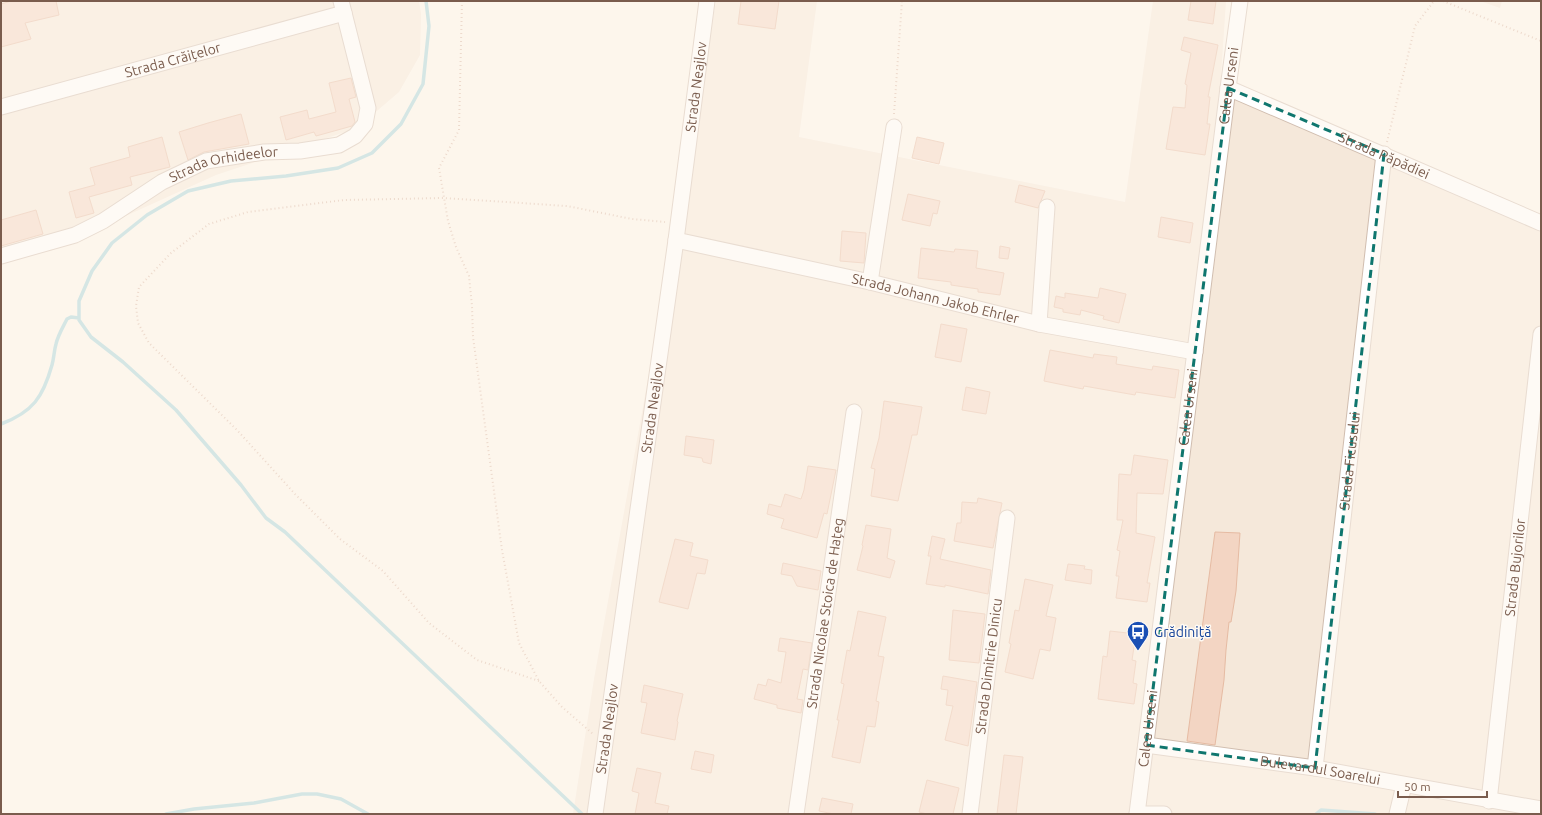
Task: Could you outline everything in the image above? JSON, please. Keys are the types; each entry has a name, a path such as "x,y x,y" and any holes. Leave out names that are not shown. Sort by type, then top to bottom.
{"street":[{"name":"Strada Neajlov","path":"596,814 676,240 706,1"},
{"name":"Calea Urseni","path":"1138,814 1240,1"},
{"name":"Strada Crăițelor","path":"1,107 343,7"},
{"name":"Strada Orhideelor","path":"1,256 75,235 103,221 162,182 206,161 264,152 300,151 339,145 355,136 365,124 368,108 343,7"},
{"name":"Strada Păpădiei","path":"1228,88 1541,222"},
{"path":"870,282 894,127"},
{"name":"Strada Ficusului","path":"1314,768 1384,154"},
{"path":"1039,324 1047,207"},
{"name":"Strada Johann Jakob Ehrler","path":"676,240 870,282 1039,324 1195,352"},
{"name":"Strada Bujorilor","path":"1489,801 1541,334"},
{"name":"Strada Nicolae Stoica de Hațeg","path":"796,814 854,412"},
{"name":"Strada Dimitrie Dinicu","path":"970,814 1007,518"},
{"name":"Bulevardul Soarelui","path":"1146,745 1314,768 1541,810"},
{"path":"1398,811 1404,785"},
{"path":"1138,814 1164,814"}],"path":[{"path":"462,1 459,130 439,168 448,221 456,247 469,276 473,337 501,542 520,643 538,681 562,707 606,745"},
{"path":"894,127 902,1"},
{"path":"1384,154 1415,26 1434,1"},
{"path":"1442,1 1541,41"},
{"path":"538,681 477,660 429,623 383,571 340,540 295,494 237,430 150,343 138,323 136,306 139,288 171,252 209,224 248,212 344,200 444,198 567,206 632,219 678,224"}],"highlighted area":[{"path":"1228,88 1384,154 1315,768 1146,745"}],"shaded area":[{"path":"1,1 419,1 421,14 420,55 399,92 357,128 216,175 55,248 1,264"},
{"path":"716,1 817,1 799,137 1125,202 1153,1 1226,1 1221,75 1541,220 1541,814 573,814 594,679"},
{"path":"1480,1 1502,1 1500,8"}],"building":[{"path":"11,1 56,1 59,15 25,23 31,39 1,47 1,4"},
{"path":"741,1 779,1 775,29 738,24"},
{"path":"1191,1 1216,1 1213,24 1188,20"},
{"path":"1184,37 1218,45 1208,97 1210,97 1207,124 1210,124 1205,155 1166,149 1173,107 1185,108 1187,85 1185,84 1191,53 1181,50"},
{"path":"351,78 356,97 349,99 355,122 352,126 316,136 314,132 286,140 280,117 307,110 309,119 336,112 329,83"},
{"path":"241,114 249,144 204,152 188,160 179,132"},
{"path":"162,137 170,167 130,177 132,185 89,197 94,213 76,218 69,192 95,185 90,168 130,157 128,147"},
{"path":"917,137 944,143 939,164 912,158"},
{"path":"1019,185 1045,191 1038,208 1015,202"},
{"path":"908,194 940,201 937,214 933,213 930,226 902,220"},
{"path":"36,210 43,234 1,246 1,220"},
{"path":"1161,217 1193,223 1190,243 1158,237"},
{"path":"842,231 866,233 864,263 840,261"},
{"path":"1000,246 1010,248 1008,259 999,258"},
{"path":"921,248 954,252 955,249 978,251 976,268 1004,273 1000,295 978,292 978,289 951,285 951,282 918,278"},
{"path":"1100,288 1126,294 1119,323 1103,319 1104,316 1081,310 1080,315 1063,312 1063,309 1054,307 1056,296 1065,298 1065,293 1098,298"},
{"path":"941,324 967,329 961,362 935,357"},
{"path":"1050,350 1093,358 1094,354 1117,357 1116,364 1152,370 1153,366 1179,370 1175,398 1136,392 1135,395 1084,386 1083,389 1044,381"},
{"path":"966,387 990,392 986,414 962,410"},
{"path":"884,401 922,407 917,435 912,435 898,501 871,496 875,469 871,468 879,438"},
{"path":"686,436 714,440 711,464 703,462 702,458 684,455"},
{"path":"1134,455 1168,460 1163,494 1137,493 1136,533 1155,537 1147,583 1150,583 1147,602 1116,598 1119,576 1116,576 1120,551 1117,550 1123,520 1117,520 1119,474 1131,475"},
{"path":"808,466 836,470 827,514 824,513 817,538 781,528 784,519 767,514 769,504 781,507 785,494 801,499"},
{"path":"978,498 1002,503 993,548 954,541 957,523 961,523 962,502 977,503"},
{"path":"866,525 891,529 887,558 895,561 890,578 857,570"},
{"path":"1215,532 1240,533 1236,591 1231,622 1229,622 1224,680 1215,745 1187,741"},
{"path":"932,536 945,539 940,559 991,570 988,594 945,585 945,587 926,584 931,556 928,556"},
{"path":"675,539 693,543 690,556 708,560 705,574 697,573 688,609 659,602"},
{"path":"783,563 821,571 818,590 797,586 792,576 781,574"},
{"path":"1068,564 1085,566 1084,569 1092,570 1091,584 1065,580"},
{"path":"1025,579 1053,585 1046,616 1056,618 1050,651 1040,649 1033,679 1005,672 1011,644 1009,643 1015,610 1019,611"},
{"path":"953,610 985,614 979,663 949,660"},
{"path":"858,611 886,617 878,656 884,657 876,701 879,702 875,727 867,726 860,763 832,757 844,684 841,683 847,650 850,651"},
{"path":"1110,631 1136,634 1132,660 1136,661 1133,683 1137,684 1134,704 1098,699 1103,656 1107,657"},
{"path":"780,638 812,643 808,670 803,669 797,699 803,700 801,713 777,708 777,705 754,699 758,684 766,686 768,679 781,683 786,652 778,651"},
{"path":"943,676 977,682 968,746 945,740 953,706 946,705 948,690 941,689"},
{"path":"644,685 683,694 677,721 675,740 641,733 647,703 641,702"},
{"path":"695,751 714,755 711,773 691,769"},
{"path":"1004,755 1023,757 1016,814 997,814"},
{"path":"637,768 661,773 655,803 669,806 667,814 635,814 639,793 632,791"},
{"path":"927,780 959,788 953,814 927,814 919,812"},
{"path":"822,798 853,804 851,814 834,814 819,811"}],"waterway":[{"path":"426,1 429,26 423,84 401,124 372,153 338,168 286,176 231,181 188,191 147,215 112,243 92,271 79,301 79,320 91,337 123,362 176,410 241,485 266,518 285,532 582,814"},
{"path":"1,424 21,414 35,402 45,386 49,376 57,341 67,319 71,317 79,318"},
{"path":"166,814 194,809 254,803 302,794 317,794 341,799 368,814"},
{"path":"1316,814 1321,810 1375,814"}],"place":[{"name":"Grădiniță","path":"1138,652"}]}
